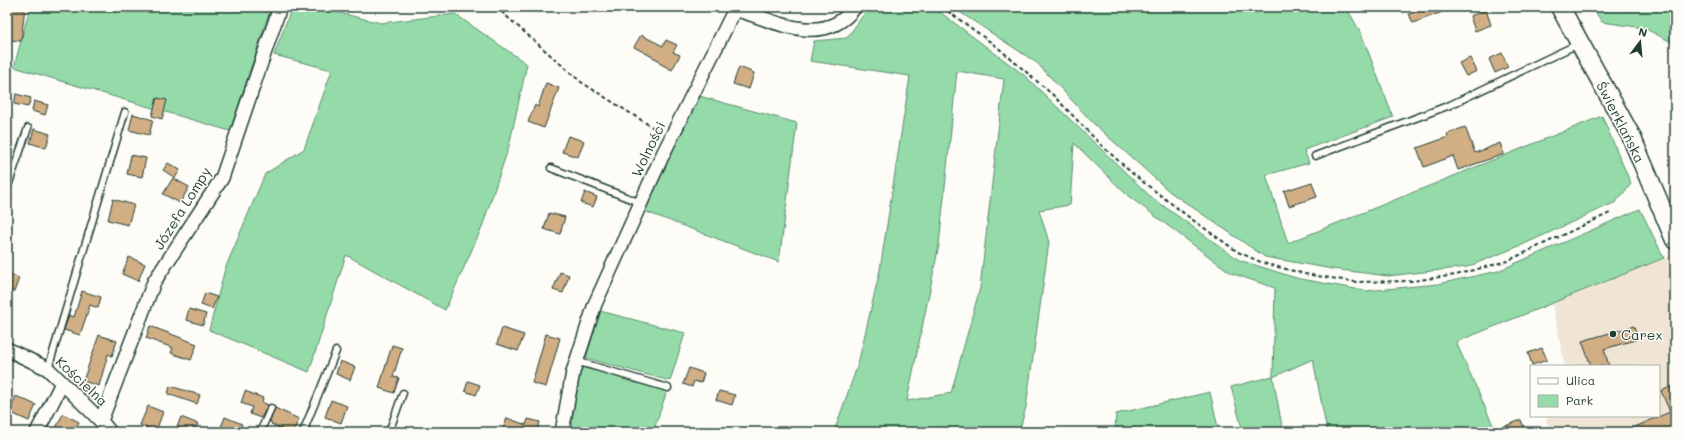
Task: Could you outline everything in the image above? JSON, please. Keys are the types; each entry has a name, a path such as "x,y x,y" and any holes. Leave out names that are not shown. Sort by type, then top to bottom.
{"main road":[{"name":"Świerklańska","path":"1560,7 1631,136 1675,240"}],"street":[{"name":"Józefa Lompy","path":"101,421 154,282 222,178 280,7"},
{"name":"Wolności","path":"562,432 576,361 595,304 640,204 735,8 796,28 820,30 839,23 855,7"},
{"name":"Kościelna","path":"7,349 48,369 101,421 110,432"},
{"path":"37,432 62,382"}],"lane":[{"path":"1315,156 1450,105 1580,43"},
{"path":"48,369 125,112"},
{"path":"7,189 28,128"},
{"path":"552,168 640,204"},
{"path":"303,432 336,351"},
{"path":"576,361 668,388"},
{"path":"388,432 403,393"},
{"path":"260,432 271,408"}],"path":[{"path":"496,7 581,82 671,139"},
{"path":"942,7 996,46 1053,95 1101,145 1133,174 1190,218 1238,252 1263,263 1305,274 1356,282 1411,281 1456,275 1506,261 1610,214"}],"shaded area":[{"path":"1675,254 1675,432 1550,432 1546,419 1549,417 1660,417 1660,365 1565,365 1552,304"}],"green space":[{"path":"30,7 271,7 230,131 14,67"},
{"path":"292,7 315,7 381,23 455,14 527,64 509,146 482,227 445,310 346,255 309,372 209,330 225,269 265,174 304,149 332,70 274,55"},
{"path":"869,7 933,7 1024,75 1151,197 1239,260 1296,278 1366,291 1438,284 1498,271 1640,209 1664,258 1456,342 1496,432 1327,432 1313,359 1273,377 1283,432 1243,432 1231,387 1273,376 1275,288 1231,273 1127,195 1074,143 1070,205 1039,210 1049,242 1026,407 1019,432 834,432 858,364 880,270 910,76 810,61 814,41 847,38","holes":["957,71 1004,79 980,288 951,393 907,401 939,245"]},
{"path":"952,7 1346,7 1361,33 1393,117 1304,150 1309,163 1266,175 1288,243 1602,116 1631,184 1616,202 1522,245 1467,267 1388,276 1332,269 1265,257 1170,192 1094,124 1037,63"},
{"path":"1592,7 1675,7 1675,44 1644,28 1602,22"},
{"path":"699,96 797,123 779,262 644,211"},
{"path":"600,311 685,333 670,381 586,358"},
{"path":"580,367 668,388 653,432 567,432"},
{"path":"1210,392 1219,432 1111,432 1115,431 1116,414"}],"building":[{"path":"8,7 25,7 21,41 7,40"},
{"path":"1429,7 1453,8 1413,23 1409,14"},
{"path":"1486,10 1491,25 1475,31 1470,16"},
{"path":"641,35 663,46 666,40 677,45 673,52 680,55 672,70 659,63 660,61 634,47"},
{"path":"1502,53 1508,67 1495,73 1489,59"},
{"path":"1470,58 1477,71 1466,76 1459,63"},
{"path":"739,67 754,73 749,89 733,84"},
{"path":"546,83 559,88 544,128 528,122 535,105 538,107"},
{"path":"16,94 31,98 28,107 14,104"},
{"path":"157,98 167,100 162,119 152,116"},
{"path":"34,101 48,105 45,115 32,111"},
{"path":"133,114 153,120 149,135 129,130"},
{"path":"1465,127 1475,153 1500,143 1504,154 1458,170 1453,156 1424,167 1417,148 1448,137 1447,134"},
{"path":"34,129 50,134 46,148 30,143"},
{"path":"568,136 584,141 578,157 562,152"},
{"path":"131,155 146,158 142,177 127,174"},
{"path":"168,163 180,170 175,178 163,170"},
{"path":"173,178 189,187 180,203 163,194"},
{"path":"1312,182 1317,197 1289,206 1284,191"},
{"path":"585,192 597,197 593,207 581,203"},
{"path":"113,199 134,205 128,225 108,220"},
{"path":"549,213 565,217 560,234 544,229"},
{"path":"129,257 145,264 138,281 122,274"},
{"path":"560,272 569,275 563,293 553,290"},
{"path":"7,273 19,278 14,292 7,290"},
{"path":"82,291 101,297 98,308 90,305 80,335 64,330 69,315 74,317"},
{"path":"205,293 217,297 212,309 201,305"},
{"path":"189,309 206,314 203,325 186,320"},
{"path":"150,326 197,344 191,360 171,353 173,348 146,338"},
{"path":"1634,326 1638,339 1604,349 1609,365 1591,365 1582,341"},
{"path":"502,328 524,335 518,351 497,344"},
{"path":"546,334 560,338 546,387 532,383"},
{"path":"99,335 117,341 112,356 108,354 99,386 83,381"},
{"path":"392,345 402,348 393,377 399,378 394,393 379,388"},
{"path":"1542,348 1547,360 1532,365 1528,353"},
{"path":"340,361 355,367 350,380 336,374"},
{"path":"689,368 704,373 701,383 694,381 692,387 683,384"},
{"path":"468,381 480,385 476,395 465,391"},
{"path":"170,386 200,395 197,404 168,394"},
{"path":"1673,386 1675,391 1675,432 1623,432 1670,412 1661,391"},
{"path":"245,391 263,398 262,402 268,405 261,418 250,414 252,407 241,403"},
{"path":"719,391 735,395 732,405 716,400"},
{"path":"16,396 36,405 29,421 9,412"},
{"path":"331,400 347,406 341,423 325,417"},
{"path":"148,406 163,412 156,431 140,425"},
{"path":"275,408 299,419 293,432 289,432 271,424 272,423 270,422"},
{"path":"63,414 79,422 74,432 65,432 56,428"},
{"path":"181,417 198,424 194,432 175,432"},
{"path":"225,417 242,424 239,432 219,432"},
{"path":"507,418 526,425 528,419 540,422 538,429 543,430 542,432 502,432"},
{"path":"1521,420 1526,432 1492,432 1492,431"}],"place":[{"name":"Carex","path":"1613,334"}]}
